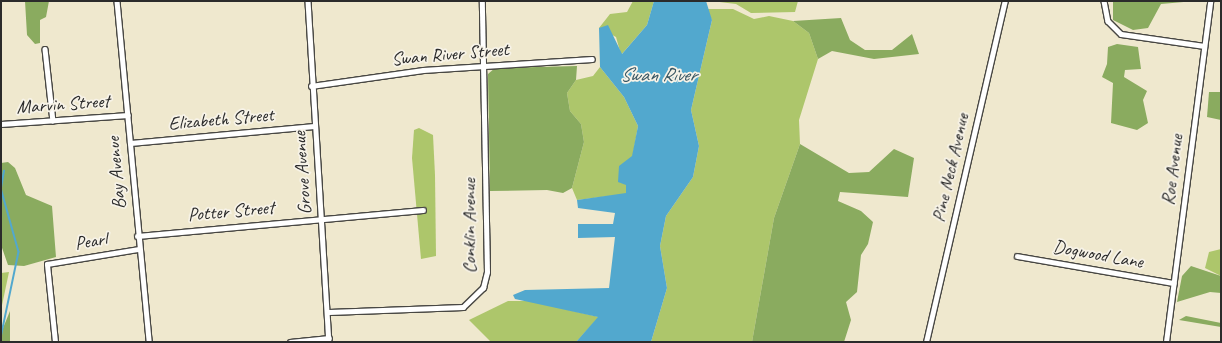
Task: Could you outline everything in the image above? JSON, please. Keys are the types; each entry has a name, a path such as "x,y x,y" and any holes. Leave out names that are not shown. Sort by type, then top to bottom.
{"street":[{"name":"Bay Avenue","path":"117,1 139,249 149,342"},
{"name":"Grove Avenue","path":"308,1 311,86 329,340"},
{"name":"Conklin Avenue","path":"328,312 463,307 478,297 487,272 482,1"},
{"name":"Pine Neck Avenue","path":"926,342 1005,1"},
{"path":"1104,1 1108,21 1121,34 1204,46"},
{"name":"Roe Avenue","path":"1166,342 1210,1"},
{"path":"45,49 53,121"},
{"name":"Swan River Street","path":"311,86 482,66 592,59"},
{"name":"Marvin Street","path":"1,124 128,115"},
{"name":"Elizabeth Street","path":"130,143 314,126"},
{"name":"Potter Street","path":"138,236 423,210"},
{"name":"Pearl","path":"55,342 47,264 139,249"},
{"name":"Dogwood Lane","path":"1017,256 1174,283"},
{"path":"290,342 329,340"}],"green space":[{"path":"25,1 49,1 46,17 40,20 40,43 35,44 27,35"},
{"path":"633,1 654,1 647,25 621,55 616,37 599,28 610,14 627,12"},
{"path":"711,1 798,1 795,12 751,13 736,4"},
{"path":"1113,1 1195,1 1161,4 1148,28 1133,30 1113,20"},
{"path":"706,9 733,9 754,19 769,16 793,21 809,33 818,59 799,120 800,144 774,218 752,342 651,342 667,288 660,246 666,216 693,177 699,146 691,110 712,20"},
{"path":"841,18 850,40 865,50 892,50 912,34 919,54 874,59 832,51 818,59 809,33 793,21"},
{"path":"1117,44 1138,47 1141,69 1125,70 1124,77 1147,91 1143,100 1148,123 1137,130 1111,123 1113,83 1102,77 1107,64 1108,47"},
{"path":"577,66 576,80 567,93 570,111 581,124 584,142 572,188 563,193 547,190 490,191 488,74 495,68"},
{"path":"600,67 624,97 638,126 626,194 577,200 572,188 584,142 581,124 570,111 567,93 576,80 593,76"},
{"path":"1209,92 1221,92 1221,120 1207,117"},
{"path":"419,128 433,135 435,175 436,256 421,259 412,158 414,130"},
{"path":"800,144 849,173 869,172 894,149 914,158 908,197 840,192 838,201 861,211 873,222 868,244 861,255 857,292 846,302 851,320 844,342 752,342 774,218"},
{"path":"8,162 15,168 26,195 52,206 56,257 24,266 8,265 1,245 1,163"},
{"path":"1221,249 1221,276 1205,268 1209,252"},
{"path":"1191,266 1221,276 1221,293 1210,292 1177,302 1182,276"},
{"path":"9,272 1,310 1,273"},
{"path":"508,301 530,301 599,317 576,342 491,342 469,320"},
{"path":"10,311 10,342 1,342 1,333"},
{"path":"1186,316 1221,323 1221,327 1179,320"}],"water":[{"name":"Swan River","path":"654,1 706,1 712,20 691,110 699,146 693,177 666,216 660,246 667,288 651,342 576,342 598,317 515,299 513,295 525,290 609,288 615,237 578,238 578,224 613,224 615,213 578,208 577,200 626,193 626,185 618,182 619,166 632,156 638,126 624,97 600,67 599,28 608,25 622,54 647,25"}],"waterway":[{"path":"1,188 4,171"},
{"path":"1,188 19,252 1,338"}]}
